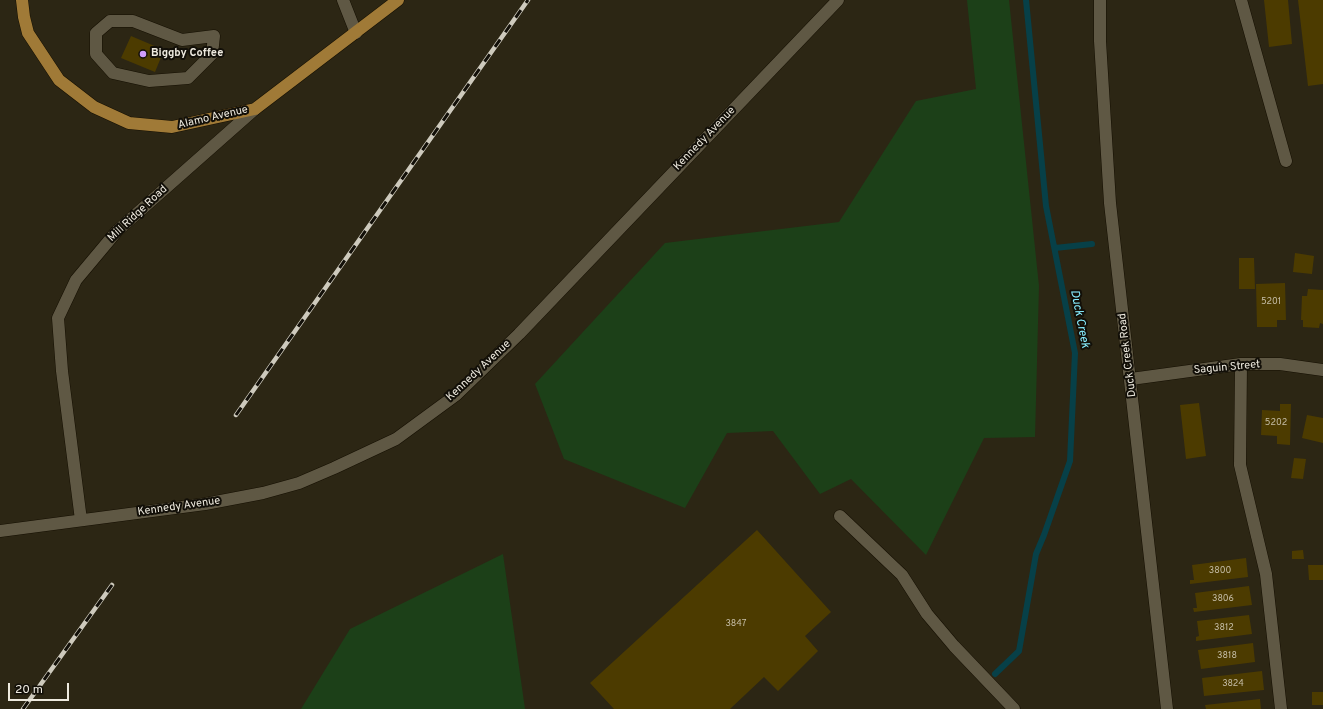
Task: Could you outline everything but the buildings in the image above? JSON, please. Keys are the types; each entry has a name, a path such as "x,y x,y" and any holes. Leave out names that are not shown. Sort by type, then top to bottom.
{"main road":[{"name":"Alamo Avenue","path":"22,0 28,33 58,80 94,107 129,123 172,127 254,109"},
{"name":"Mill Ridge Road","path":"254,109 398,0"}],"street":[{"path":"343,0 356,33"},
{"name":"Kennedy Avenue","path":"0,531 205,504 263,493 299,483 396,439 456,395 519,334 838,0"},
{"name":"Duck Creek Road","path":"1100,0 1100,41 1110,203 1167,709"},
{"path":"1241,0 1286,161"},
{"path":"110,21 133,21 182,40 214,36 212,54 188,78 149,81 113,73 96,54 96,33 110,21"},
{"name":"Mill Ridge Road","path":"81,520 62,371 58,318 76,280 117,231 254,109"},
{"path":"1241,364 1240,465 1266,574 1282,709"},
{"name":"Saguin Street","path":"1131,379 1241,364 1280,364 1323,370"},
{"path":"840,516 902,576 927,614 954,646 1014,709"}],"green space":[{"path":"967,0 1009,0 1039,286 1035,437 984,438 926,555 851,479 820,494 773,431 727,433 685,508 564,459 535,384 665,243 839,222 916,101 976,89"},
{"path":"503,554 525,709 301,709 350,629"}],"waterway":[{"name":"Duck Creek","path":"995,674 1019,651 1036,554 1070,461 1075,353 1046,206 1026,0"},
{"path":"1055,248 1092,244"}],"railway":[{"path":"236,415 528,0"},
{"path":"23,709 112,585"}],"place":[{"name":"Biggby Coffee","path":"143,54"}]}
